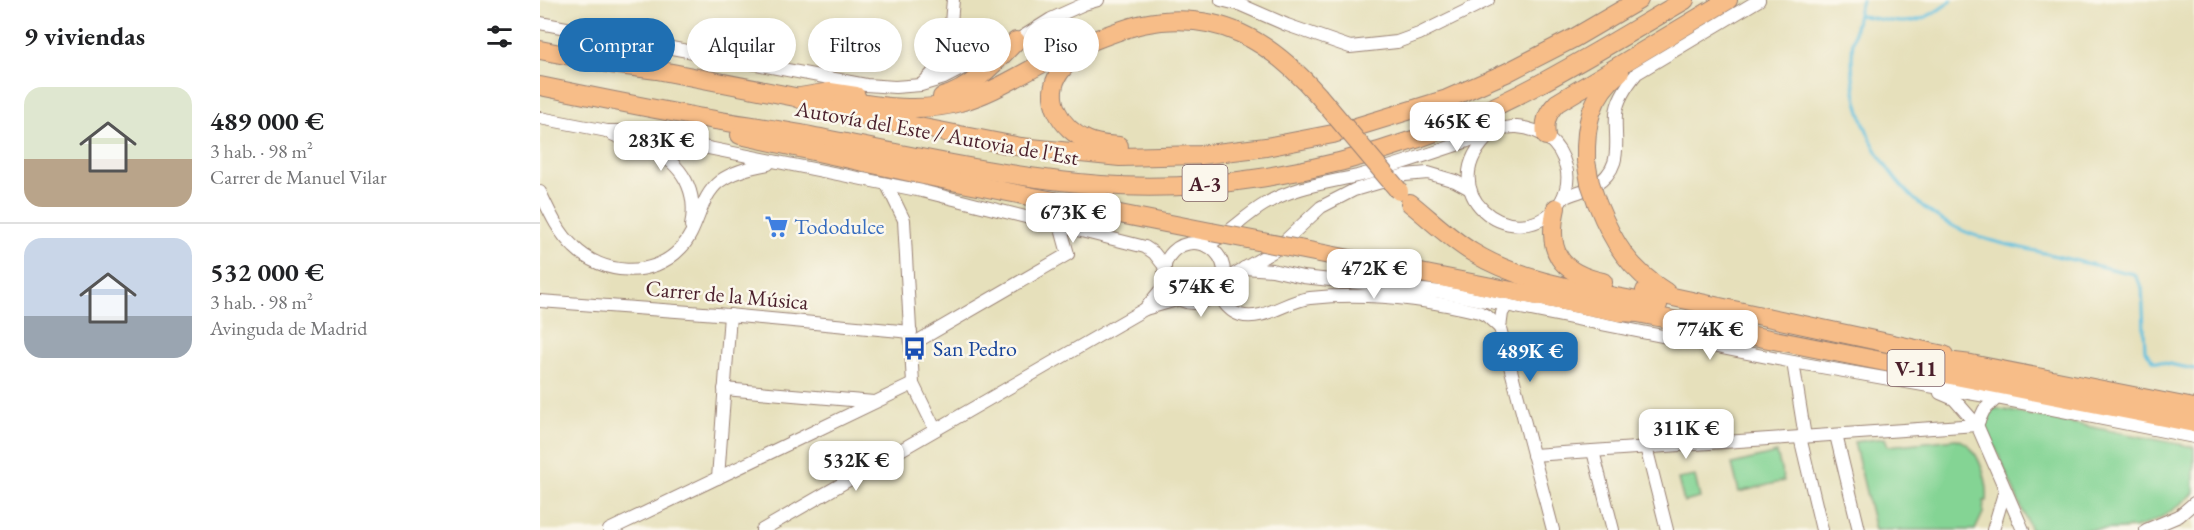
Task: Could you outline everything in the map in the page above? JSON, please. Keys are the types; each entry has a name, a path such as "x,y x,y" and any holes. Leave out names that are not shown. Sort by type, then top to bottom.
{"highway":[{"name":"Autovía del Este / Autovia de l'Est","path":"540,50 611,64 657,70 795,98 826,109 1021,147 1120,157 1200,155 1305,140 1363,126 1447,99 1574,38 1639,0"},
{"name":"Autovía del Este / Autovia de l'Est","path":"540,86 999,173 1104,185 1157,186 1264,177 1383,150 1470,118 1519,95 1685,0"},
{"path":"1546,136 1546,117 1557,103 1728,0"},
{"path":"1667,302 1651,283 1635,270 1619,250 1597,203 1586,161 1587,122 1603,88 1611,79 1635,60 1704,14"},
{"path":"1099,39 1120,30 1162,21 1184,21 1221,27 1253,39 1274,52 1299,74 1423,222 1441,239 1485,270 1527,287 1621,307 1638,313"},
{"path":"795,98 830,92 885,101 933,100 962,89 985,71 1016,40"},
{"path":"821,94 828,98 879,106 913,107 959,103 1027,72"},
{"path":"1060,72 1053,97 1064,126 1088,141 1125,146 1149,155"},
{"path":"691,116 714,129 1208,239 1299,249 1539,297 1638,313"},
{"path":"1404,197 1470,251 1528,278 1667,302"},
{"path":"1559,203 1552,231 1554,246 1559,257 1573,273 1667,302"},
{"name":"V-11","path":"1667,302 1948,362 1971,364 2194,408"},
{"name":"V-11","path":"1638,313 2194,423"}],"street":[{"path":"951,18 953,0"},
{"path":"1011,43 1051,19 1098,0"},
{"path":"1221,0 1241,5 1287,25 1350,47 1397,42 1419,34 1488,0"},
{"path":"1491,134 1481,143 1469,163 1467,174 1470,189 1480,206 1496,220 1508,224 1525,225 1539,221 1559,203 1585,190 1611,169 1618,148 1616,112 1626,86 1637,73 1758,0"},
{"path":"540,23 866,85 896,87 921,85 956,72"},
{"path":"921,85 935,72"},
{"path":"540,118 607,131 624,131 922,191 1145,247 1154,253 1165,267"},
{"path":"1470,189 1455,181 1428,173 1405,175 1361,187 1321,207 1274,251 1224,280 1217,293 1199,303 1190,304 1180,299 1172,292 1167,282 1165,267 1168,258 1179,247 1219,238 1266,203 1282,195 1400,164 1505,128 1528,128 1546,136 1561,151 1567,171 1567,184 1559,203"},
{"path":"607,131 623,141 651,150 669,160 680,170 693,197 694,213 689,237"},
{"path":"540,192 560,229 572,246 584,256 604,266 627,270 643,269 658,264 682,248 711,191 719,182 747,168 773,162"},
{"path":"1567,171 1585,180 1600,180"},
{"path":"887,185 904,220 913,384 935,429"},
{"path":"911,345 1068,254 1060,225"},
{"path":"1208,239 1221,262 1224,280"},
{"path":"1244,268 1441,292 1793,362 1996,398 2194,437"},
{"path":"1145,309 1167,282"},
{"path":"1217,293 1228,308 1239,315 1258,315 1308,298 1370,297 1407,299 1479,312 1500,328"},
{"path":"762,530 1145,309 1180,299"},
{"name":"Carrer de la Música","path":"540,301 730,315 911,332"},
{"path":"1507,305 1502,314 1500,328 1553,530"},
{"path":"718,478 730,315"},
{"path":"1793,362 1802,437 1822,530"},
{"path":"609,530 913,384"},
{"path":"1919,386 1954,399 1977,425 2023,530"},
{"path":"724,389 875,402"},
{"path":"1977,425 1984,410 1996,398"},
{"path":"1533,455 1977,425"},
{"path":"1836,435 1859,530"},
{"path":"1646,447 1667,530"},
{"path":"1593,451 1613,530"},
{"path":"1993,530 2006,490"},
{"path":"2146,530 2179,516 2194,503"},
{"path":"2176,530 2179,516"}],"green space":[{"path":"1994,408 2194,447 2194,493 2151,523 2134,528 2031,530 1985,424"},
{"path":"1885,438 1888,446 1956,439 1964,442 1970,448 1976,455 1984,474 1987,493 1987,501 1984,501 1983,513 1975,530 1875,530 1854,442"},
{"path":"1777,453 1784,481 1739,492 1732,464"},
{"path":"1695,476 1700,498 1684,502 1678,479"}],"waterway":[{"path":"1862,0 1853,43 1854,84 1869,135 1881,158 1896,179 1914,199 1934,215 1966,232 1986,239 2134,274 2142,287 2145,351 2154,361 2194,369"},
{"path":"1858,15 1907,22 1928,16 1952,0"}],"place":[{"name":"Tododulce","path":"776,226"},
{"name":"San Pedro","path":"915,348"}]}
